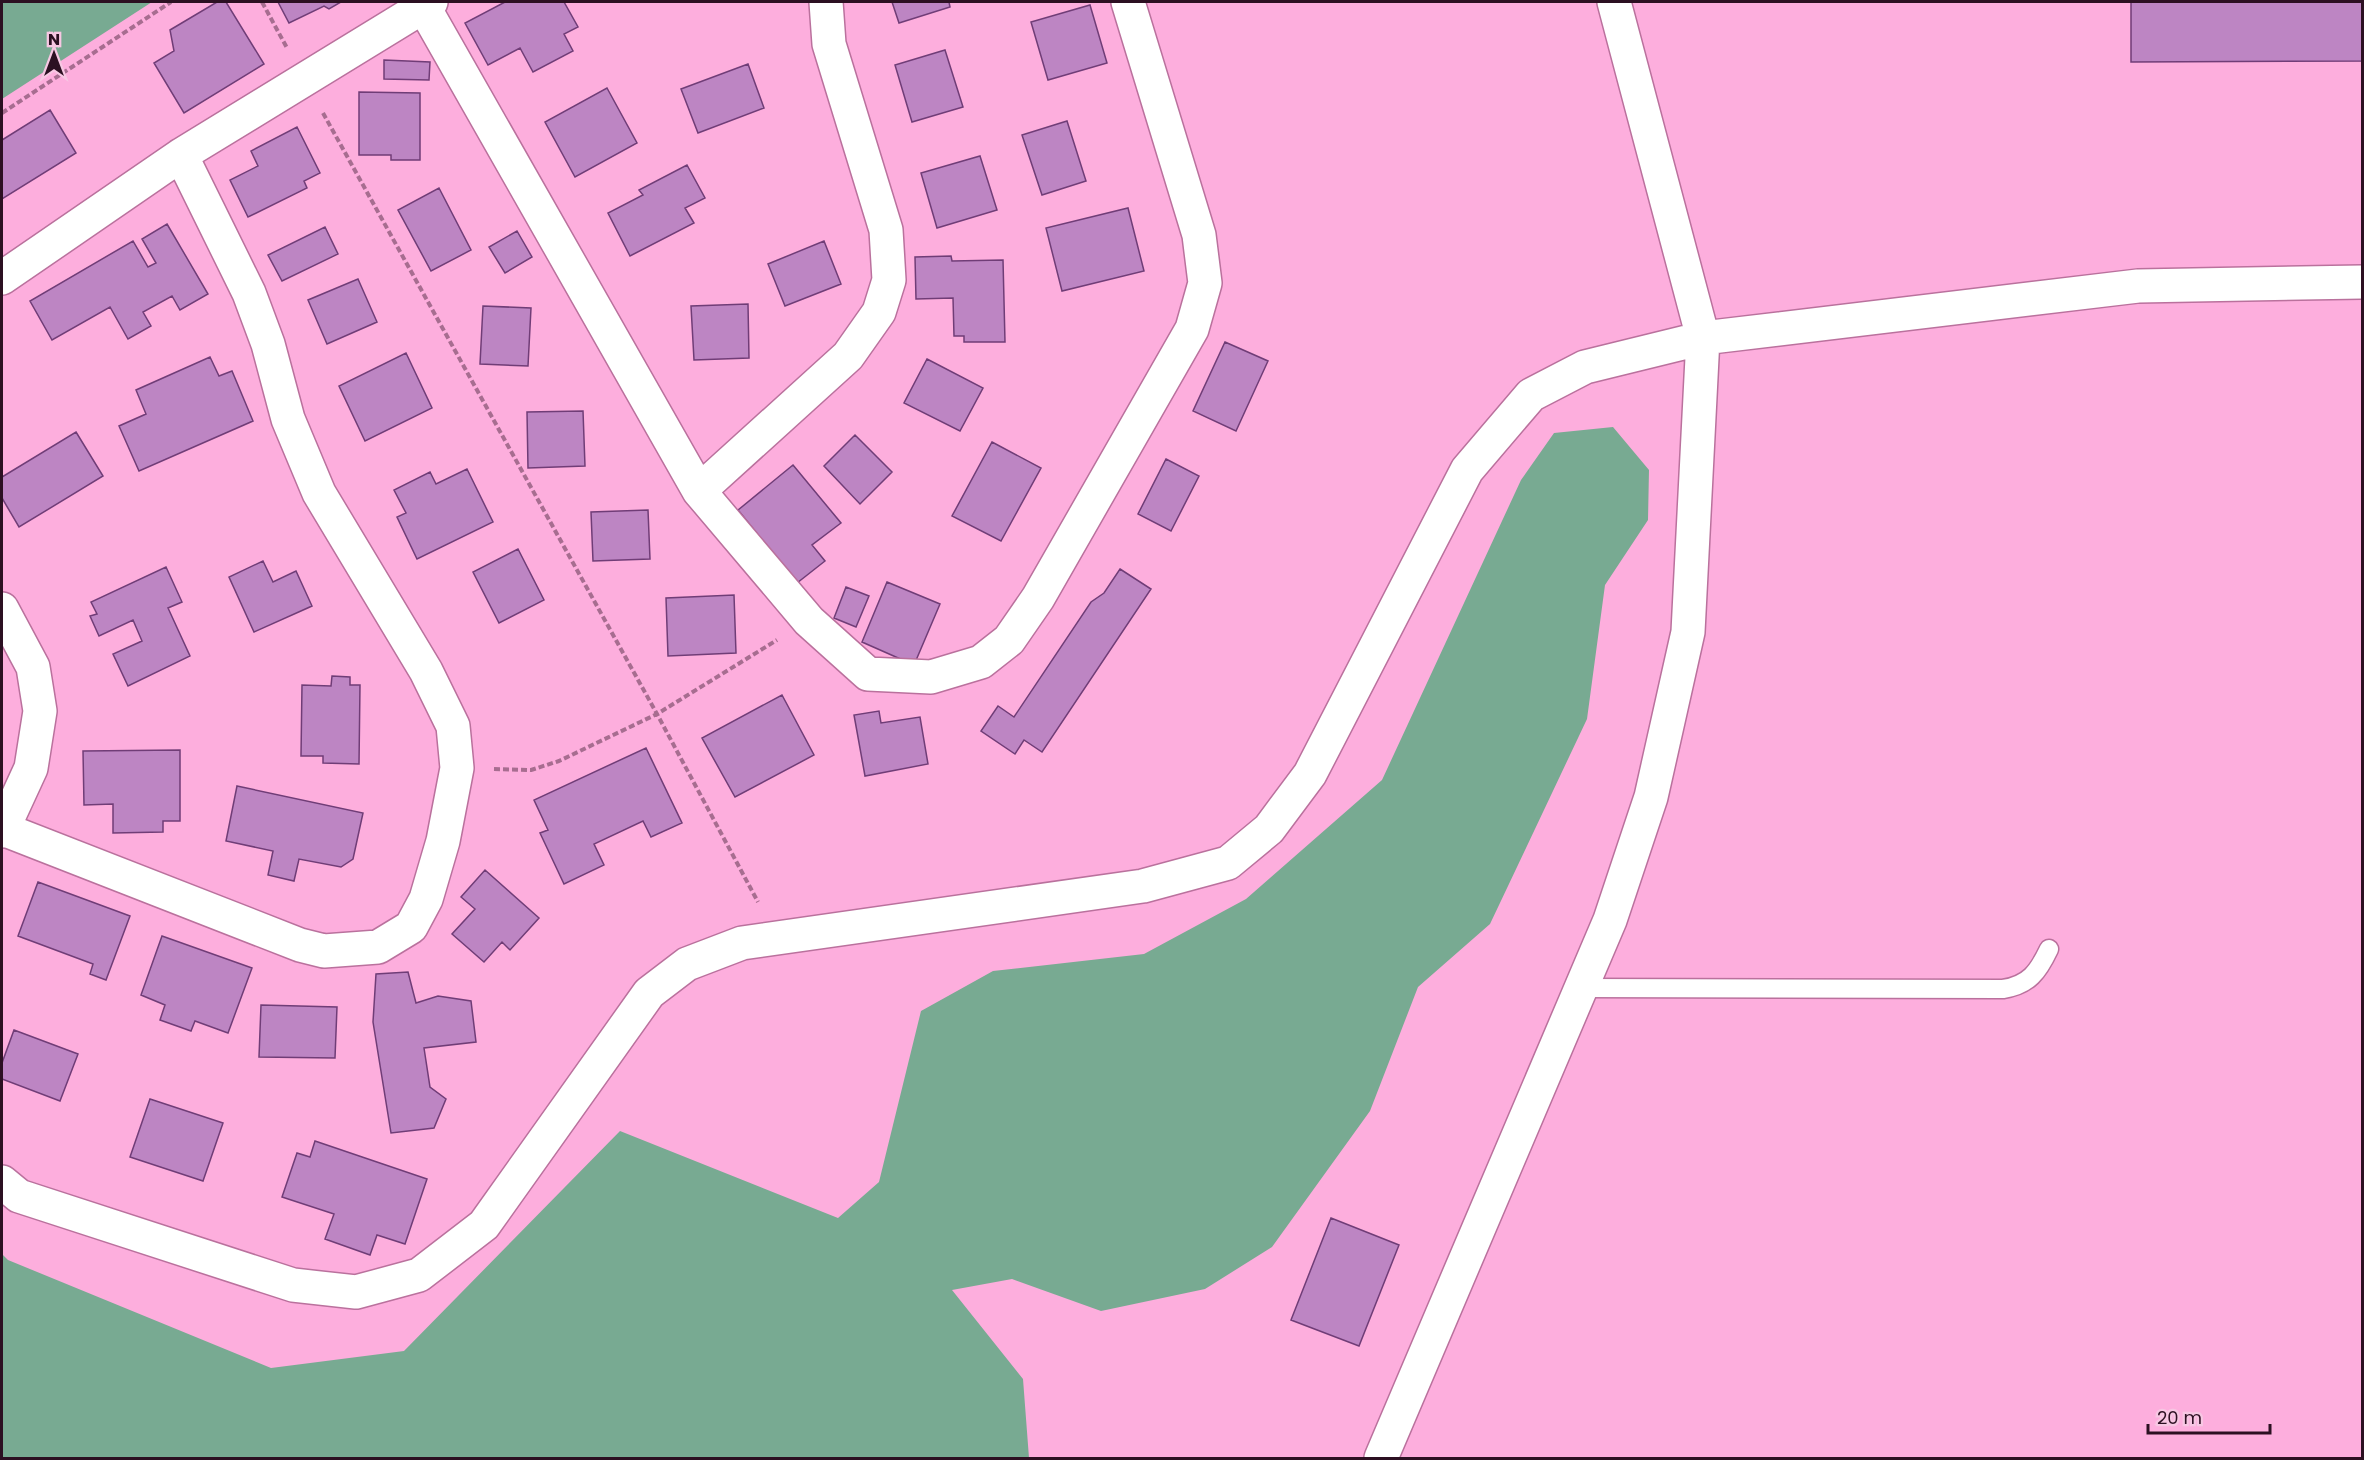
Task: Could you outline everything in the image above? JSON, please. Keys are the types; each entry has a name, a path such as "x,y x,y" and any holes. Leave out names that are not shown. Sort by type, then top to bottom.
{"street":[{"path":"699,491 848,356 879,312 890,280 886,230 829,44 826,2"},
{"path":"2,278 181,155 426,3 699,491 809,621 868,674 931,677 981,663 1009,640 1038,598 1192,329 1205,283 1198,235 1128,2"},
{"path":"1382,1458 1610,920 1651,797 1688,632 1703,338 1656,153 1614,2"},
{"path":"2,609 33,666 40,711 31,768 2,830 300,945 324,951 378,947 411,927 426,899 443,841 457,768 453,726 426,670 319,493 288,419 268,344 249,293 181,155"},
{"path":"2,1182 20,1196 293,1285 356,1292 419,1275 484,1225 650,993 687,964 742,943 1143,886 1228,863 1269,829 1310,774 1467,470 1531,395 1585,367 1703,338 2138,286 2362,282"}],"lane":[{"path":"1581,988 2003,989 2018,987 2031,979 2041,967 2049,949"}],"path":[{"path":"2,113 171,2"},
{"path":"262,2 657,714 762,910"},
{"path":"457,768 531,770 559,761 657,714 809,621"}],"green space":[{"path":"2,2 152,2 2,99"},
{"path":"1613,427 1649,470 1648,520 1605,585 1587,719 1490,924 1418,987 1370,1111 1272,1247 1205,1289 1101,1311 1012,1279 952,1290 1023,1379 1029,1458 2,1458 2,1254 8,1260 271,1368 404,1351 620,1131 838,1218 879,1182 921,1011 993,971 1144,954 1246,899 1382,780 1521,480 1554,433"}],"building":[{"path":"217,2 226,2 264,64 184,113 154,63 174,51 170,30"},
{"path":"278,2 341,2 329,9 324,6 289,23"},
{"path":"505,2 564,2 578,27 564,34 573,51 533,72 520,48 488,65 465,23"},
{"path":"892,2 949,2 950,7 899,23"},
{"path":"2131,2 2362,2 2362,61 2131,62"},
{"path":"1090,5 1107,63 1048,80 1031,22"},
{"path":"945,50 963,107 912,122 895,65"},
{"path":"384,60 430,62 429,80 384,79"},
{"path":"748,64 764,108 698,133 681,89"},
{"path":"607,88 637,143 575,177 545,122"},
{"path":"359,92 420,93 420,160 391,160 391,155 359,155"},
{"path":"50,110 76,153 2,199 2,140"},
{"path":"1067,121 1086,181 1042,195 1022,135"},
{"path":"297,127 320,173 304,181 307,188 248,217 230,180 258,166 251,151"},
{"path":"980,156 997,210 937,228 921,173"},
{"path":"687,165 705,198 685,208 694,223 630,256 608,213 643,195 639,190"},
{"path":"439,188 471,250 431,271 398,210"},
{"path":"1128,208 1144,271 1062,291 1046,228"},
{"path":"167,224 208,294 180,310 172,296 143,312 151,326 128,339 110,307 52,340 30,301 133,241 148,267 156,263 142,239"},
{"path":"325,227 338,254 282,281 268,255"},
{"path":"517,231 532,257 505,273 489,247"},
{"path":"824,241 841,284 785,306 768,264"},
{"path":"951,256 952,261 1003,260 1005,342 964,342 964,336 954,336 953,298 916,299 915,257"},
{"path":"358,279 377,322 327,344 308,300"},
{"path":"748,304 749,358 694,360 691,306"},
{"path":"483,306 531,308 528,366 480,364"},
{"path":"1225,342 1268,361 1236,431 1193,411"},
{"path":"406,353 432,408 365,441 339,386"},
{"path":"210,357 219,376 232,371 253,421 139,471 119,426 146,414 136,390"},
{"path":"927,359 983,388 960,431 904,403"},
{"path":"583,411 585,466 528,468 527,412"},
{"path":"76,432 103,476 19,527 2,498 2,477"},
{"path":"855,435 892,472 860,504 824,466"},
{"path":"992,442 1041,468 1001,541 952,516"},
{"path":"1166,459 1199,476 1171,531 1138,514"},
{"path":"793,465 841,523 812,545 825,561 797,583 738,510"},
{"path":"467,469 493,522 417,559 397,517 406,513 394,490 430,472 436,484"},
{"path":"648,510 650,559 593,561 591,512"},
{"path":"518,549 544,600 499,623 473,572"},
{"path":"263,561 273,582 296,571 312,606 254,632 229,577"},
{"path":"166,567 182,602 168,608 190,656 128,686 113,654 142,641 133,620 99,636 90,616 97,614 91,602"},
{"path":"1120,569 1151,589 1042,752 1024,740 1015,754 981,731 998,706 1014,717 1091,602 1104,593"},
{"path":"887,582 940,604 914,665 862,642"},
{"path":"846,587 869,596 856,627 834,618"},
{"path":"734,595 736,653 668,656 666,598"},
{"path":"332,676 350,677 350,685 360,685 359,764 323,763 323,756 301,756 302,685 331,686"},
{"path":"782,695 814,755 735,797 702,738"},
{"path":"879,711 881,723 920,717 928,764 865,776 854,715"},
{"path":"646,748 682,823 651,837 643,821 594,844 604,865 564,884 540,833 548,830 534,800"},
{"path":"180,750 180,821 163,821 163,832 113,833 113,804 84,805 83,751"},
{"path":"237,786 363,813 353,859 341,867 299,859 294,881 268,875 273,851 226,841"},
{"path":"485,870 539,918 510,950 502,942 484,962 452,934 475,909 461,897"},
{"path":"38,882 130,916 106,980 90,974 93,964 18,936"},
{"path":"162,936 252,968 228,1033 195,1021 191,1031 160,1020 165,1005 141,995"},
{"path":"408,972 416,1003 438,996 471,1001 476,1042 424,1048 430,1087 446,1099 434,1128 391,1133 373,1022 376,974"},
{"path":"261,1005 337,1007 335,1058 259,1057"},
{"path":"14,1030 78,1054 60,1101 2,1079 2,1063"},
{"path":"150,1099 223,1123 203,1181 130,1157"},
{"path":"315,1141 427,1179 405,1244 377,1235 370,1255 325,1239 334,1214 282,1197 297,1153 310,1157"},
{"path":"1331,1218 1399,1245 1359,1346 1291,1320"}]}
